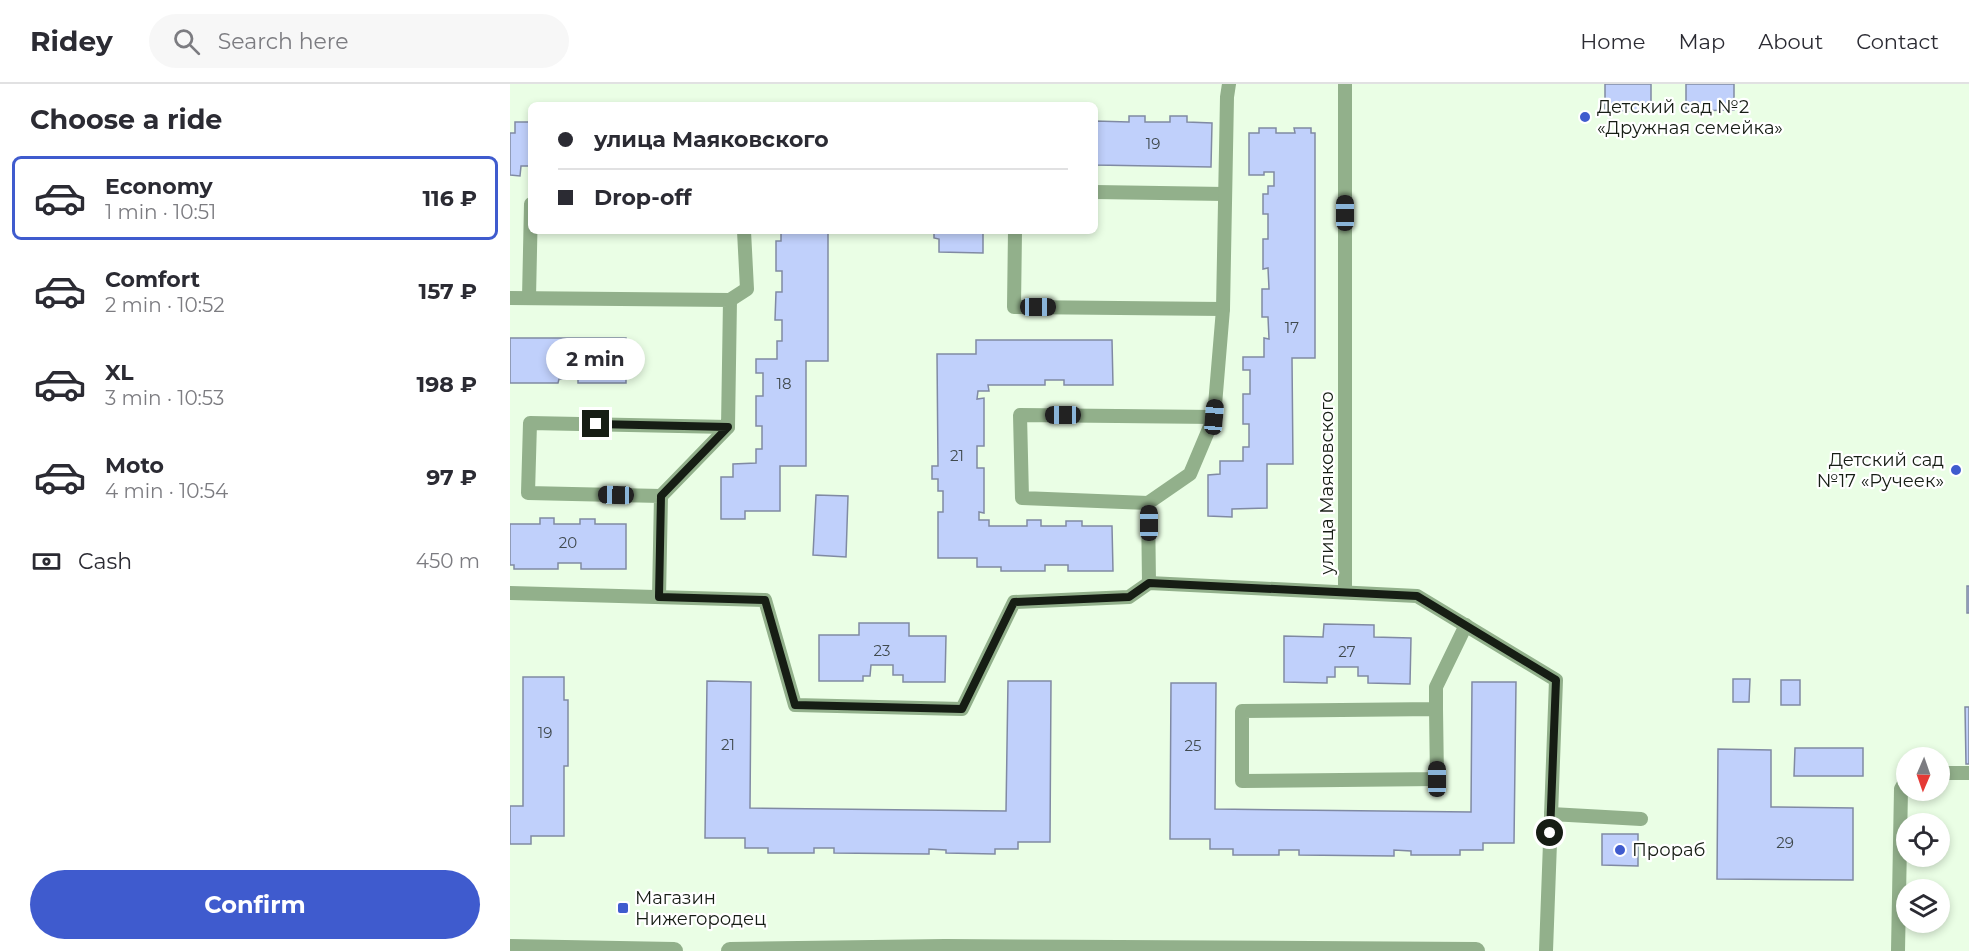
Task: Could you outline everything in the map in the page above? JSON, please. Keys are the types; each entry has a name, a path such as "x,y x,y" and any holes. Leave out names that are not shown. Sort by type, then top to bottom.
{"street":[{"path":"510,948 674,951"},
{"path":"730,951 945,948 1476,951"}],"lane":[{"path":"1214,417 1020,415 1022,498 1149,503 1190,474 1214,417 1223,309 1229,84"},
{"name":"улица Маяковского","path":"1346,84 1345,592 1417,596 1556,680 1546,951"},
{"path":"1098,192 1225,194"},
{"path":"529,298 530,234"},
{"path":"510,298 730,300 747,289 744,234"},
{"path":"1015,234 1014,307 1223,309"},
{"path":"659,597 661,496 728,427 730,300"},
{"path":"661,496 528,493 530,423 728,427"},
{"path":"1149,503 1149,583"},
{"path":"510,593 765,600 795,705 962,709 1014,602 1129,597 1149,583 1345,592"},
{"path":"1436,709 1242,711 1242,781 1437,779 1436,687 1466,625"},
{"path":"1950,773 1969,773"},
{"path":"1898,951 1901,801"},
{"path":"1551,814 1641,819"}],"building":[{"path":"1605,84 1651,84 1651,111 1605,111"},
{"path":"1686,84 1734,84 1734,110 1686,111"},
{"path":"1129,116 1145,116 1145,122 1170,122 1170,116 1187,116 1187,122 1212,123 1211,167 1098,165 1098,121 1129,122"},
{"path":"515,122 528,122 528,166 521,166 520,176 510,175 510,133 515,133"},
{"path":"1259,128 1276,128 1276,133 1295,133 1294,128 1311,128 1311,133 1315,133 1315,358 1292,358 1293,464 1267,464 1267,508 1232,509 1232,517 1208,516 1208,475 1220,474 1220,461 1243,461 1243,447 1249,447 1249,424 1243,424 1243,394 1250,394 1250,370 1243,370 1243,357 1264,357 1264,338 1269,339 1268,317 1262,317 1262,289 1269,289 1268,268 1263,269 1263,239 1268,239 1268,214 1263,214 1263,194 1268,194 1268,186 1274,186 1274,172 1249,175 1249,133 1259,133"},
{"path":"781,234 828,234 828,361 806,361 806,466 780,466 780,511 745,511 745,519 721,519 721,477 733,477 733,464 756,463 756,449 762,449 762,426 756,426 756,396 763,396 763,373 756,373 756,359 777,359 777,341 782,341 782,320 775,320 776,292 782,292 782,271 776,271 776,241 781,241"},
{"path":"934,234 983,234 983,253 939,252 939,239 934,238"},
{"path":"510,338 626,338 626,383 578,383 578,378 559,379 558,383 510,383"},
{"path":"976,340 1112,340 1113,385 1064,385 1064,380 1045,380 1045,385 988,385 989,391 978,391 977,399 984,398 984,446 977,446 977,468 984,468 984,513 979,512 979,520 989,520 989,526 1027,526 1027,520 1041,520 1041,526 1066,526 1066,521 1082,521 1082,526 1112,526 1113,571 1068,571 1068,565 1045,565 1045,571 1001,571 1001,567 977,567 977,558 938,558 938,512 943,512 943,491 938,491 938,479 932,479 932,466 938,466 937,354 976,354"},
{"path":"816,495 848,496 846,557 813,555"},
{"path":"540,518 554,518 554,524 580,524 580,519 595,519 595,524 626,524 626,569 581,569 581,563 558,563 558,569 514,569 514,565 510,565 510,524 540,524"},
{"path":"1967,586 1969,586 1969,613 1967,613"},
{"path":"859,623 909,623 909,636 946,636 945,682 903,682 903,675 893,675 893,665 871,665 870,676 863,676 863,681 819,681 819,635 859,635"},
{"path":"1324,624 1374,625 1374,637 1411,638 1410,684 1368,683 1368,676 1358,676 1358,667 1335,667 1335,677 1327,677 1327,683 1284,682 1284,636 1323,637"},
{"path":"523,677 564,677 564,700 568,700 568,766 564,766 564,836 531,836 531,844 510,844 510,806 523,806"},
{"path":"1733,679 1750,679 1749,702 1733,702"},
{"path":"1781,680 1800,680 1800,705 1781,705"},
{"path":"707,681 751,682 750,808 1006,811 1008,681 1051,681 1050,842 1018,842 1018,849 995,849 995,854 946,853 946,850 929,849 929,854 834,853 834,848 814,848 814,853 768,853 768,848 745,848 745,838 705,838"},
{"path":"1472,682 1516,682 1514,843 1483,843 1483,850 1460,850 1460,855 1411,855 1411,851 1394,850 1394,856 1299,855 1299,850 1279,850 1279,855 1233,855 1233,849 1210,849 1210,839 1170,839 1171,683 1216,683 1215,809 1471,812"},
{"path":"1965,707 1969,707 1969,764 1966,764"},
{"path":"1795,748 1863,748 1863,776 1794,776"},
{"path":"1718,749 1771,750 1771,807 1853,808 1853,880 1717,879"},
{"name":"Прораб","path":"1602,834 1638,834 1638,866 1602,865"}],"place":[{"name":"Детский сад №2 «Дружная семейка»","path":"1585,117"},
{"name":"Детский сад №17 «Ручеек»","path":"1956,470"},
{"name":"Прораб","path":"1620,850"},
{"name":"Магазин Нижегородец","path":"623,908"}],"route":[{"path":"596,424 728,427 661,496 659,597 765,600 795,705 962,709 1014,602 1129,597 1149,583 1417,596 1556,680 1550,833"}]}
